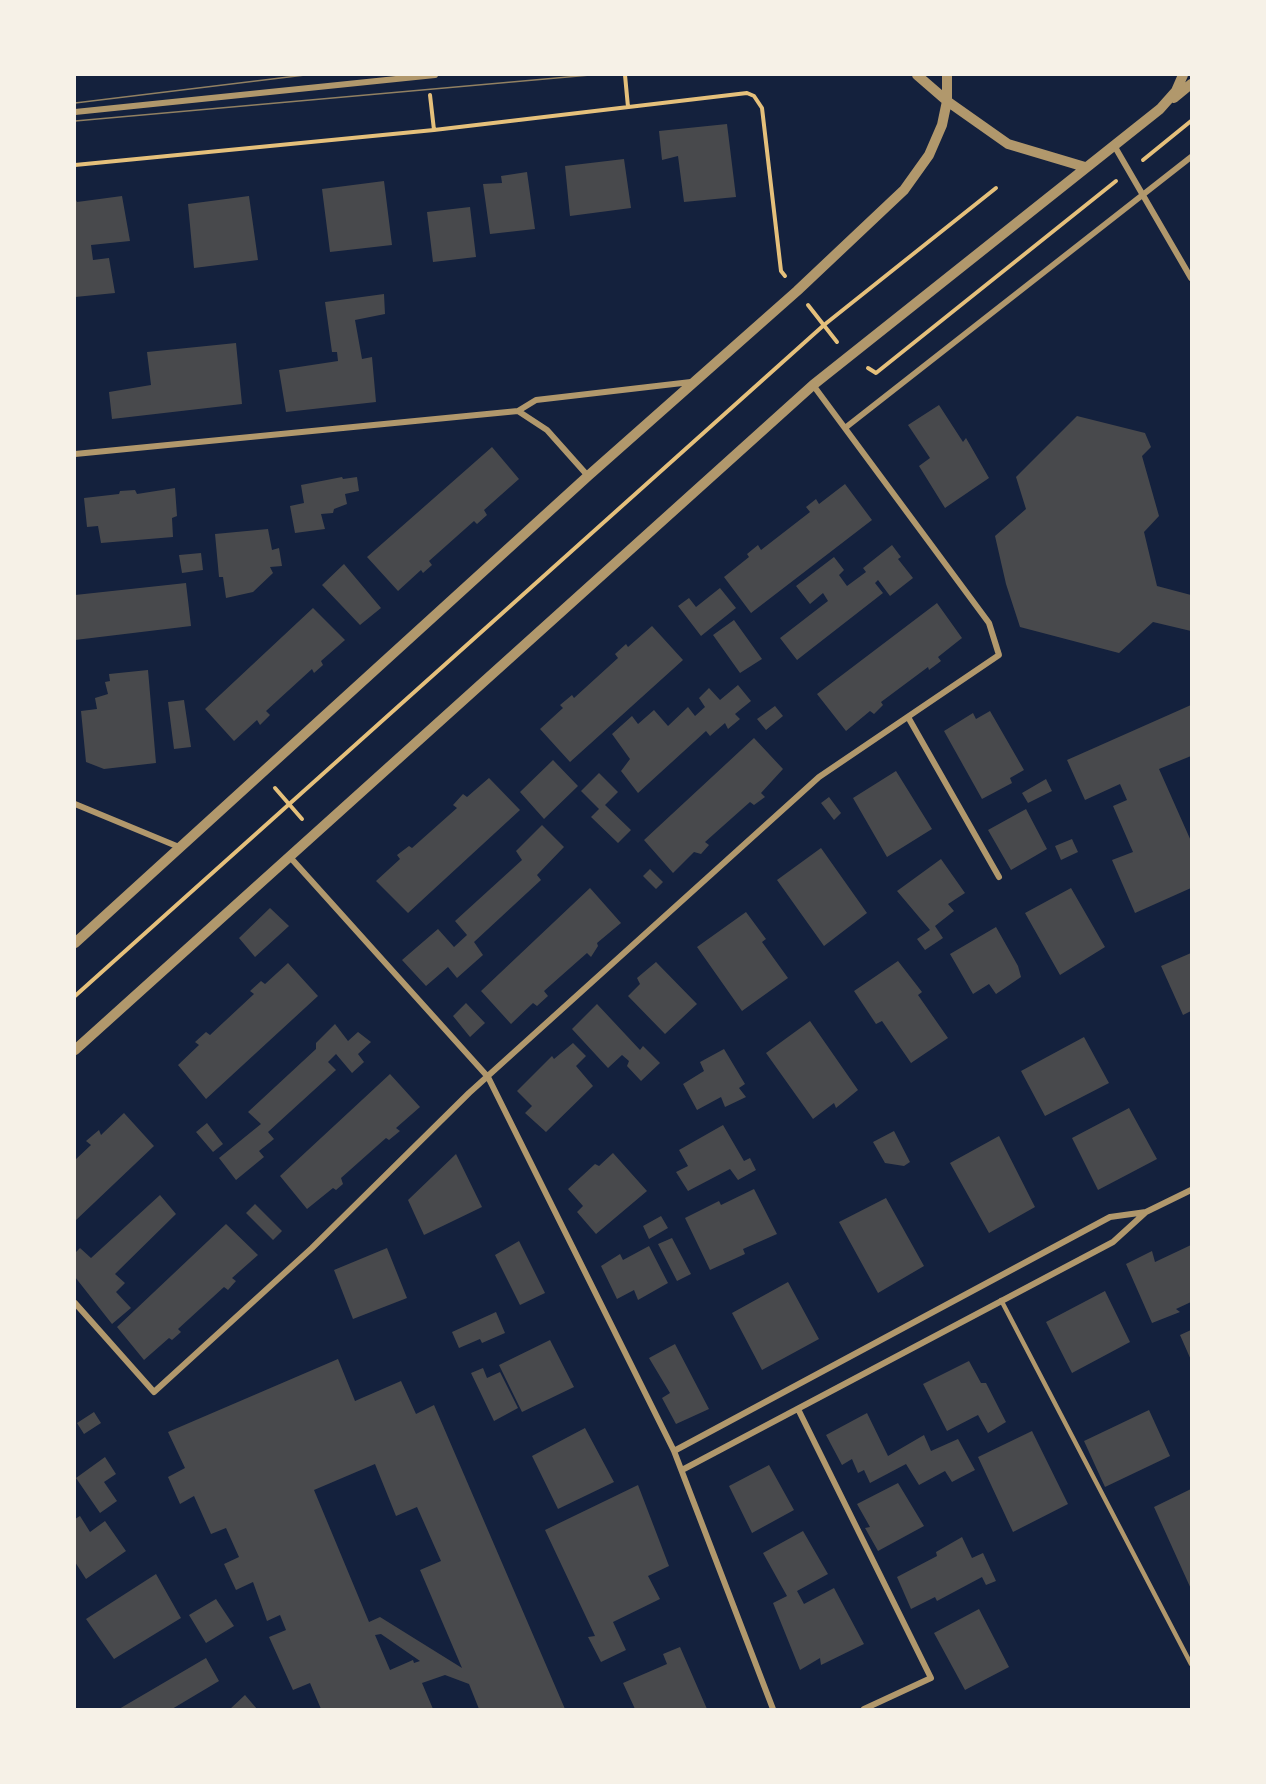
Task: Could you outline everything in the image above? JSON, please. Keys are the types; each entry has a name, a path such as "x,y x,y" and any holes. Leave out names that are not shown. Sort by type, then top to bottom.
{"street":[{"path":"75,112 435,75"},
{"path":"916,75 1008,144 1085,167"},
{"path":"75,943 692,382 797,291 911,181 934,145 948,101 947,75"},
{"path":"1160,109 1176,91 1183,75"},
{"path":"75,1050 813,385 1085,167 1115,147 1191,84"},
{"path":"1115,147 1191,278"},
{"path":"845,428 1191,157"},
{"path":"75,454 518,411 536,400 692,382"},
{"path":"75,1303 154,1392 312,1248 488,1077 819,777 999,655 989,623 813,385"},
{"path":"518,411 547,430 588,476"},
{"path":"908,717 999,877"},
{"path":"75,804 179,847"},
{"path":"289,856 488,1077 674,1450 772,1709"},
{"path":"682,1470 1113,1242 1146,1212 1191,1190"},
{"path":"674,1450 1110,1216 1146,1212"},
{"path":"798,1409 931,1678 864,1709"}],"lane":[{"path":"1001,1300 1191,1664"}],"path":[{"path":"625,75 628,107"},
{"path":"428,76 434,130"},
{"path":"75,165 434,130 747,93 758,100 762,108 781,271 849,356 876,373 1191,121"},
{"path":"75,996 824,325 996,188"},
{"path":"261,774 315,833"}],"building":[{"path":"727,124 736,197 684,202 678,156 662,160 659,131"},
{"path":"624,159 631,208 570,216 565,166"},
{"path":"527,172 535,229 490,234 483,184 502,183 501,176"},
{"path":"384,181 392,245 330,252 322,189"},
{"path":"122,196 130,241 91,245 93,260 109,258 115,293 75,297 75,198 77,202"},
{"path":"249,196 258,260 194,268 188,204"},
{"path":"470,207 476,257 433,262 427,212"},
{"path":"384,294 385,314 355,320 362,359 372,357 376,402 286,412 279,370 338,361 337,352 332,352 325,302"},
{"path":"236,343 242,404 112,419 109,392 151,385 147,352"},
{"path":"939,405 963,442 966,438 989,478 945,508 919,466 930,458 908,425"},
{"path":"1077,416 1145,433 1151,447 1142,456 1159,516 1144,532 1157,586 1191,595 1191,631 1153,622 1119,653 1020,627 1006,584 995,536 1026,509 1016,477"},
{"path":"492,447 519,479 484,510 487,515 477,524 474,521 429,561 432,565 423,573 421,570 398,591 367,557"},
{"path":"342,477 343,479 357,477 359,491 345,494 347,504 334,509 333,513 321,514 325,529 295,533 290,506 304,503 301,485"},
{"path":"845,484 872,520 751,613 724,577 749,557 747,554 758,545 761,550 810,512 806,507 816,499 819,504"},
{"path":"175,488 177,516 172,518 173,537 101,543 98,526 87,527 84,498 119,494 120,491 135,490 137,494"},
{"path":"268,529 272,550 279,548 282,566 270,567 273,573 253,592 226,598 223,577 219,577 215,534"},
{"path":"892,545 901,557 898,559 913,578 890,596 878,580 875,583 883,593 797,660 780,638 828,601 823,593 810,604 796,586 834,557 844,570 839,575 847,586 866,572 863,568"},
{"path":"201,553 203,570 182,573 179,555"},
{"path":"344,564 381,608 360,625 322,585"},
{"path":"186,583 191,626 75,640 75,595"},
{"path":"720,588 736,608 701,636 678,606 689,598 696,607"},
{"path":"937,603 962,638 938,657 941,661 929,670 928,667 881,702 883,705 874,714 870,711 846,731 817,694"},
{"path":"313,608 345,640 321,661 323,665 314,673 312,669 266,711 270,715 260,725 257,720 234,741 205,709"},
{"path":"734,620 762,659 740,673 713,635"},
{"path":"652,626 683,660 570,762 540,729 563,708 560,705 572,695 574,698 618,658 615,654 626,644 628,647"},
{"path":"148,670 156,763 104,769 86,762 81,711 97,709 95,698 108,694 105,682 110,681 109,674"},
{"path":"738,685 751,701 735,714 740,719 728,729 725,723 710,736 706,731 638,793 621,771 630,759 612,734 632,716 638,724 654,710 668,726 688,707 695,716 705,707 699,698 709,688 720,700"},
{"path":"184,700 191,747 174,749 168,702"},
{"path":"1191,705 1191,756 1159,769 1191,841 1191,888 1135,913 1112,860 1133,852 1113,806 1127,800 1120,784 1085,800 1067,760"},
{"path":"775,706 783,716 766,730 757,719"},
{"path":"990,711 1024,770 1010,778 1012,783 982,799 944,731 973,713 976,719"},
{"path":"754,738 783,769 761,793 765,797 754,805 750,802 705,842 709,845 701,854 694,852 673,873 644,840"},
{"path":"553,760 578,786 544,819 520,792"},
{"path":"896,771 932,829 887,857 853,798"},
{"path":"599,773 618,792 605,805 631,830 618,843 591,817 599,809 581,791"},
{"path":"489,778 520,810 408,913 376,881 400,859 397,855 409,846 412,848 457,808 453,805 463,794 467,797"},
{"path":"1046,779 1052,791 1028,803 1022,793"},
{"path":"829,797 841,813 834,820 821,803"},
{"path":"1026,809 1047,849 1011,870 988,830"},
{"path":"542,825 564,847 537,875 541,880 474,942 483,955 457,978 448,967 426,986 402,960 438,929 454,947 467,935 455,921 522,860 516,851"},
{"path":"1072,839 1078,852 1061,860 1055,846"},
{"path":"821,848 867,913 824,946 777,880"},
{"path":"941,859 965,893 948,904 954,911 935,926 943,938 925,950 917,939 930,930 897,891"},
{"path":"650,869 663,882 656,889 643,876"},
{"path":"590,888 621,923 597,943 598,946 591,957 587,953 544,991 548,996 537,1006 533,1003 511,1024 481,991"},
{"path":"1071,888 1105,947 1060,975 1025,913"},
{"path":"270,908 289,926 255,957 239,938"},
{"path":"746,912 766,939 762,942 788,978 742,1011 697,947"},
{"path":"996,927 1018,966 1021,977 996,994 989,984 973,994 950,954"},
{"path":"1191,953 1191,1011 1183,1015 1161,966"},
{"path":"898,961 922,992 918,995 948,1038 911,1063 882,1021 876,1024 854,991"},
{"path":"656,962 697,1004 665,1034 628,996 640,984 637,978"},
{"path":"288,963 318,996 206,1099 178,1065 199,1045 195,1042 206,1032 210,1035 254,994 250,991 261,981 265,984"},
{"path":"466,1003 485,1023 470,1037 453,1016"},
{"path":"597,1004 640,1050 643,1046 660,1063 641,1081 627,1066 629,1061 622,1055 608,1068 572,1029"},
{"path":"810,1021 858,1090 836,1108 834,1103 813,1119 766,1053"},
{"path":"335,1024 348,1041 358,1032 371,1042 358,1054 364,1062 352,1073 336,1054 328,1062 336,1070 268,1132 274,1139 259,1151 264,1157 236,1180 219,1158 261,1124 248,1112 316,1049 316,1043"},
{"path":"1084,1037 1109,1083 1045,1116 1021,1071"},
{"path":"573,1043 586,1056 576,1066 593,1086 546,1132 525,1113 532,1106 517,1091 552,1056 554,1059"},
{"path":"724,1049 745,1084 739,1088 746,1097 725,1107 721,1097 697,1110 683,1084 704,1071 700,1062"},
{"path":"390,1074 420,1107 396,1128 400,1131 389,1140 386,1138 341,1178 343,1184 336,1190 333,1188 307,1209 280,1176"},
{"path":"1129,1108 1157,1159 1098,1190 1072,1138"},
{"path":"124,1113 154,1146 75,1221 75,1160 91,1145 86,1141 99,1130 101,1135"},
{"path":"207,1123 223,1144 213,1152 196,1132"},
{"path":"723,1125 744,1161 750,1158 756,1170 738,1180 730,1169 688,1191 676,1172 688,1166 679,1150"},
{"path":"894,1131 910,1162 904,1166 885,1163 873,1142"},
{"path":"999,1136 1035,1207 989,1233 950,1163"},
{"path":"613,1153 647,1191 596,1234 577,1212 583,1206 568,1189 595,1164 599,1166"},
{"path":"456,1154 482,1207 424,1235 408,1200"},
{"path":"754,1189 777,1234 743,1249 745,1254 710,1270 685,1218 719,1201 721,1205"},
{"path":"160,1195 176,1214 115,1274 125,1283 116,1292 131,1308 112,1324 75,1277 75,1253 80,1248 91,1258"},
{"path":"886,1198 924,1266 878,1293 839,1222"},
{"path":"255,1204 282,1231 273,1240 246,1213"},
{"path":"661,1216 668,1228 649,1239 643,1226"},
{"path":"226,1224 258,1255 232,1278 236,1281 228,1290 224,1287 178,1329 181,1332 172,1340 169,1338 144,1360 117,1327"},
{"path":"672,1238 691,1274 677,1281 658,1244"},
{"path":"519,1241 545,1293 520,1305 495,1255"},
{"path":"1191,1245 1191,1302 1176,1309 1180,1312 1152,1323 1126,1264 1152,1251 1155,1262"},
{"path":"649,1246 668,1283 638,1300 634,1290 617,1299 601,1266 620,1254 623,1260"},
{"path":"387,1248 407,1298 353,1319 334,1270"},
{"path":"788,1282 819,1339 762,1370 732,1313"},
{"path":"1105,1291 1130,1342 1072,1373 1046,1322"},
{"path":"496,1312 505,1333 482,1343 480,1339 459,1348 452,1332"},
{"path":"1191,1330 1191,1360 1180,1335"},
{"path":"550,1340 574,1387 522,1412 499,1365"},
{"path":"675,1344 709,1409 676,1424 662,1398 670,1393 649,1358"},
{"path":"338,1359 355,1401 401,1381 416,1414 434,1405 565,1709 479,1709 469,1684 445,1675 422,1683 433,1709 321,1709 310,1683 293,1690 269,1637 286,1630 280,1615 267,1621 253,1582 236,1590 224,1564 239,1557 226,1528 211,1534 194,1496 180,1504 168,1477 185,1468 168,1432","holes":["375,1464 396,1516 417,1507 441,1561 420,1570 462,1668 380,1617 369,1622 314,1490","381,1634 420,1661 414,1663 413,1660 390,1670 375,1635"]},
{"path":"969,1361 981,1383 986,1383 1006,1422 988,1433 978,1415 947,1431 923,1384"},
{"path":"483,1368 487,1378 500,1372 518,1408 494,1421 471,1373"},
{"path":"1149,1410 1170,1456 1105,1487 1084,1441"},
{"path":"94,1412 101,1423 84,1434 77,1423"},
{"path":"867,1413 888,1456 924,1435 931,1451 958,1439 975,1470 952,1482 945,1471 919,1485 906,1464 870,1483 864,1470 858,1473 852,1459 842,1465 826,1435"},
{"path":"585,1428 614,1482 558,1509 532,1456"},
{"path":"1032,1431 1068,1504 1013,1532 978,1457"},
{"path":"105,1457 116,1474 104,1482 117,1501 100,1513 76,1478"},
{"path":"769,1465 794,1510 752,1533 729,1486"},
{"path":"898,1483 924,1526 878,1551 865,1528 870,1527 857,1504"},
{"path":"638,1485 669,1566 648,1576 660,1599 613,1622 626,1650 601,1662 588,1637 595,1636 545,1530"},
{"path":"1191,1489 1191,1589 1154,1507"},
{"path":"80,1516 90,1532 105,1521 126,1551 86,1579 75,1562 75,1519"},
{"path":"803,1531 828,1574 797,1591 804,1604 834,1588 864,1644 821,1665 820,1658 800,1670 773,1603 787,1596 763,1553"},
{"path":"962,1537 972,1558 983,1553 996,1581 986,1585 982,1577 937,1601 935,1597 911,1609 897,1577 937,1556 936,1552"},
{"path":"156,1574 181,1618 114,1659 86,1619"},
{"path":"216,1599 234,1626 206,1643 189,1615"},
{"path":"979,1609 1009,1667 965,1690 934,1633"},
{"path":"680,1647 707,1709 635,1709 623,1683 667,1664 663,1654"},
{"path":"206,1658 219,1681 172,1709 119,1709"},
{"path":"245,1695 257,1709 230,1709"}],"tram line":[{"path":"75,103 305,75"},
{"path":"75,121 590,75"}]}
